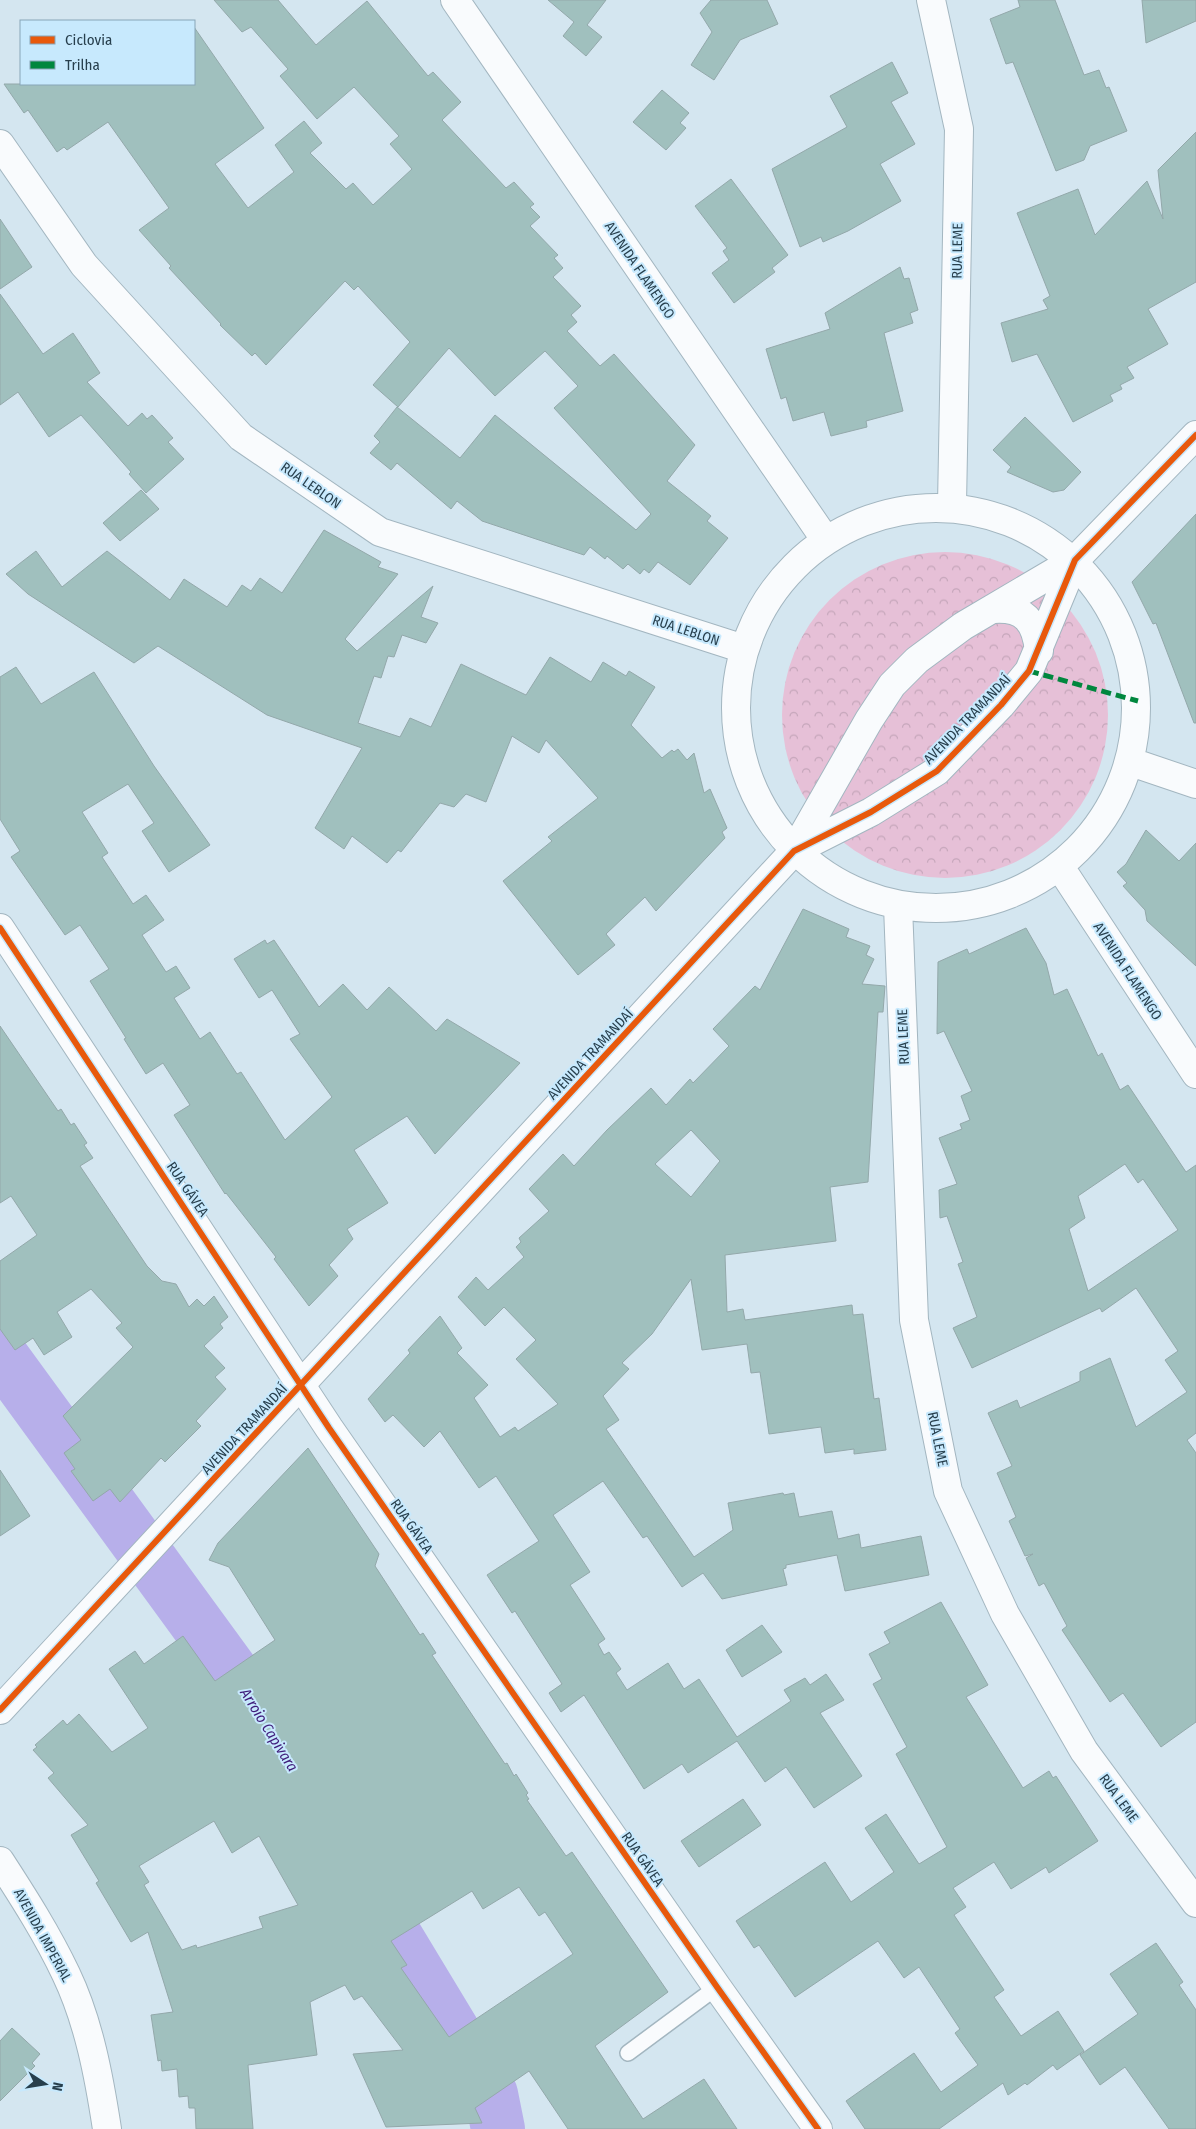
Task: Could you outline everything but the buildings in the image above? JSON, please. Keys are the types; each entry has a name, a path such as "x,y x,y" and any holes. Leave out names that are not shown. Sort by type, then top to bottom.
{"street":[{"name":"AVENIDA FLAMENGO","path":"455,0 825,539"},
{"name":"RUA LEME","path":"931,0 959,129 952,505"},
{"name":"RUA LEBLON","path":"0,144 84,265 242,437 380,532 744,648"},
{"name":"AVENIDA TRAMANDAÍ","path":"0,1710 794,851 892,684 917,660 964,626 1075,560 1196,435"},
{"path":"952,505 1018,522 1075,560 1120,624 1138,701 1131,762 1104,820 1060,867 1012,895 957,909 898,906 842,887 794,851 761,808 741,757 735,703 744,648 778,582 825,539 886,512 952,505"},
{"name":"AVENIDA TRAMANDAÍ","path":"794,851 871,812 937,771 1001,705 1030,671 1075,560"},
{"path":"994,609 1009,608 1020,611 1036,631 1039,650"},
{"path":"1131,762 1196,784"},
{"path":"841,770 838,788 844,804 860,813 871,812"},
{"name":"AVENIDA FLAMENGO","path":"1060,867 1196,1074"},
{"name":"RUA LEME","path":"898,906 914,1320 948,1491 1005,1614 1084,1751 1196,1903"},
{"name":"RUA GÁVEA","path":"0,928 302,1385 716,1987 818,2129"},
{"name":"AVENIDA IMPERIAL","path":"0,1861 33,1912 67,1975 92,2048 106,2129"}],"lane":[{"path":"628,2053 716,1987"}],"green space":[{"path":"929,552 961,552 1008,564 1036,579 1061,599 1081,624 1096,652 1105,683 1108,715 1105,747 1096,778 1081,806 1061,831 1036,851 1008,866 961,878 929,878 898,871 868,859 841,841 819,819 801,792 789,762 782,731 782,699 789,668 801,638 819,611 841,589 868,571 898,559"}],"waterway":[{"name":"Arroio Capivara","path":"0,1354 254,1702 271,1731"},
{"name":"Arroio Capivara","path":"358,1874 491,2094 498,2129"}],"marked path":[{"path":"1029,671 1138,701"}],"cycle path":[{"path":"0,1710 794,851 871,812 937,771 1001,705 1029,671 1075,560 1196,435"},
{"path":"0,928 329,1428 717,1987 818,2129"}]}
